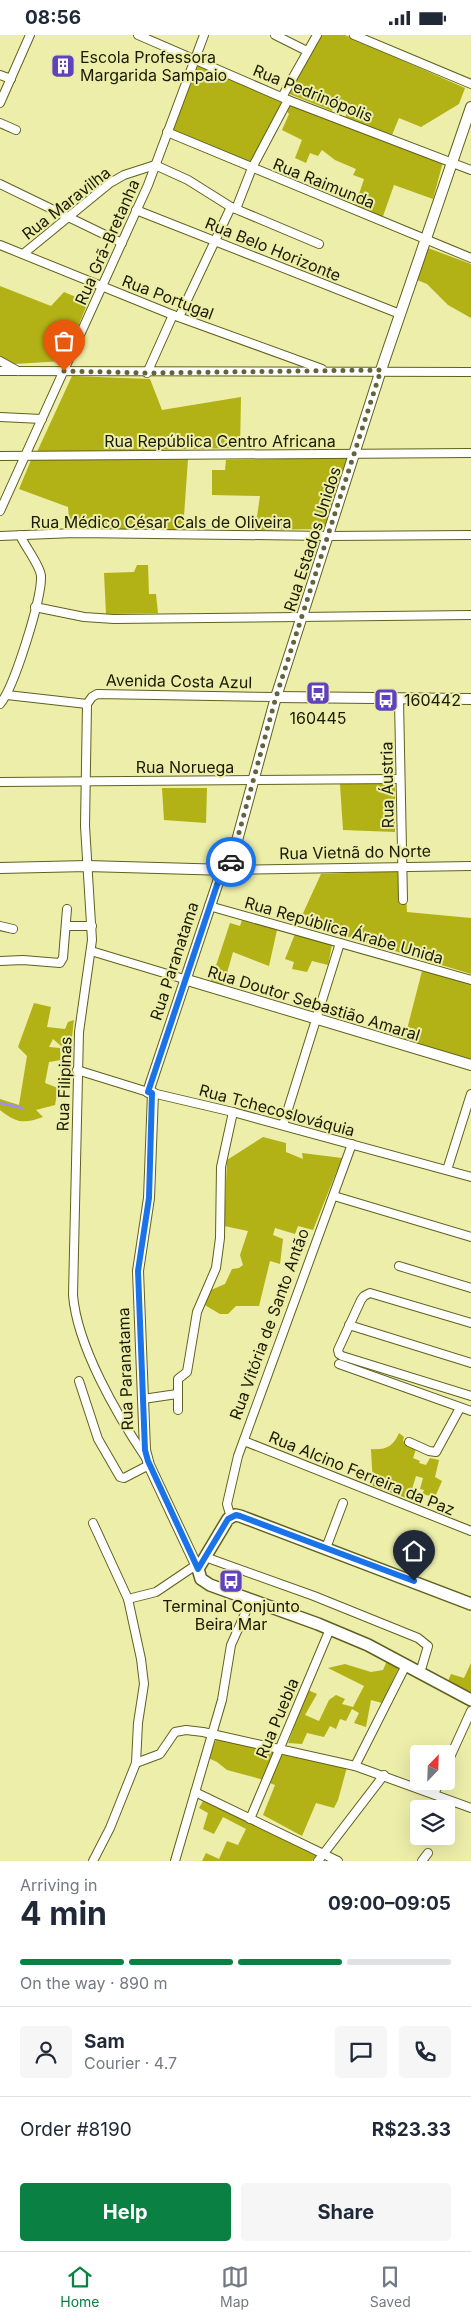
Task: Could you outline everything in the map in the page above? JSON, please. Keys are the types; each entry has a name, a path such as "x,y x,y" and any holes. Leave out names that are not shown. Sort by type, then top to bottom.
{"main road":[{"path":"197,1567 206,1557 231,1517 236,1515 247,1517 471,1604"},
{"name":"Rua Paranatama","path":"197,1567 198,1574 205,1582 368,1645 471,1700"}],"street":[{"path":"0,103 29,37 20,35"},
{"name":"Rua Pedrinópolis","path":"138,35 285,98 471,170"},
{"name":"Rua Grã-Bretanha","path":"0,511 3,496 42,419 122,243 155,165 204,35"},
{"path":"275,35 307,51"},
{"path":"147,373 234,208 316,35"},
{"path":"354,35 471,85"},
{"path":"0,75 11,79"},
{"name":"Rua Estados Unidos","path":"226,870 254,781 276,697 354,454 471,107"},
{"path":"0,123 16,130"},
{"name":"Rua Raimunda","path":"168,132 471,258"},
{"path":"155,165 188,180 234,208 319,244"},
{"name":"Rua Maravilha","path":"23,254 110,183 124,175 155,165"},
{"path":"0,184 122,243"},
{"name":"Rua Belo Horizonte","path":"136,210 400,314"},
{"name":"Rua Portugal","path":"0,245 176,316 328,371"},
{"path":"0,361 20,371"},
{"path":"0,371 147,373 381,370 471,372"},
{"path":"0,417 42,419"},
{"name":"Rua República Centro Africana","path":"0,456 471,453"},
{"name":"Rua Médico César Cals de Oliveira","path":"0,536 75,533 328,536 471,535"},
{"path":"20,535 40,570 40,585 35,607 3,699 87,705"},
{"path":"35,607 84,617 114,619 471,615"},
{"name":"Avenida Costa Azul","path":"87,705 92,697 97,695 399,700 471,699"},
{"name":"Rua Áustria","path":"399,700 403,900"},
{"name":"Rua Filipinas","path":"87,705 85,781 87,866 92,926 91,951 79,1032 73,1287 76,1322 124,1426 148,1463"},
{"name":"Rua Noruega","path":"0,782 400,779"},
{"name":"Rua Vietnã do Norte","path":"0,868 87,866 226,870 471,866"},
{"name":"Rua Paranatama","path":"197,1567 148,1463 145,1450 138,1271 149,1198 150,1092 184,979 209,906 226,870"},
{"name":"Rua República Árabe Unida","path":"209,906 471,980"},
{"path":"0,961 23,960 60,963 63,958 67,909"},
{"path":"0,926 13,929"},
{"path":"67,926 92,926"},
{"path":"283,1125 340,943"},
{"name":"Rua Doutor Sebastião Amaral","path":"91,951 471,1065"},
{"name":"Rua Tchecoslováquia","path":"77,1070 150,1092 233,1111 471,1177"},
{"path":"447,1170 471,1093"},
{"path":"178,1410 178,1379 186,1374 188,1369 197,1312 216,1267 220,1238 221,1167 233,1111"},
{"name":"Rua Vitória de Santo Antão","path":"231,1517 227,1509 228,1496 244,1441 298,1286 334,1196 352,1144"},
{"path":"334,1196 471,1237"},
{"path":"399,1266 471,1288"},
{"path":"471,1323 374,1293 364,1296 339,1345 339,1354 471,1397"},
{"path":"349,1325 471,1363"},
{"path":"339,1364 471,1411"},
{"path":"79,1381 98,1439 120,1477 124,1478 148,1463"},
{"path":"143,1399 177,1394"},
{"path":"409,1442 436,1452 460,1407"},
{"name":"Rua Alcino Ferreira da Paz","path":"244,1441 471,1531"},
{"path":"326,1548 343,1503"},
{"path":"93,1523 128,1599 141,1659 144,1684 138,1723 136,1763 110,1828 93,1861"},
{"path":"206,1557 314,1596 418,1638 428,1646 420,1673"},
{"path":"128,1599 156,1592 197,1567"},
{"path":"175,1861 222,1700 231,1645 251,1601"},
{"name":"Rua Puebla","path":"250,1819 330,1629"},
{"path":"355,1766 406,1665"},
{"path":"455,1746 471,1711"},
{"path":"136,1763 160,1754 175,1732 186,1730 212,1733 355,1766 471,1808"},
{"path":"318,1861 384,1775"},
{"path":"434,1794 436,1790"},
{"path":"195,1791 338,1861"},
{"path":"422,1861 428,1853"}],"shaded area":[{"path":"320,35 345,35 465,88 459,104 421,127 399,118 392,135 345,118 350,104 336,101 332,111 287,93"},
{"path":"197,65 283,102 250,164 170,130"},
{"path":"289,104 443,162 433,199 394,185 382,219 355,206 364,179 353,175 356,169 335,160 322,150 318,156 310,153 306,163 295,158 302,140 282,130 289,114 286,110"},
{"path":"428,248 471,264 471,318 448,305 427,284 417,280"},
{"path":"0,286 51,306 64,292 88,302 64,361 14,364 0,356"},
{"path":"72,376 150,379 162,410 241,397 240,448 37,452"},
{"path":"347,458 326,529 255,530 260,496 212,495 212,470 225,470 226,460"},
{"path":"188,459 183,530 70,529 68,507 19,489 31,460"},
{"path":"137,565 148,565 149,594 156,594 158,613 106,614 104,573 134,572"},
{"path":"340,784 395,784 395,832 343,830"},
{"path":"162,788 207,788 206,823 164,820"},
{"path":"405,871 407,912 471,918 471,974 299,922 321,874"},
{"path":"242,920 277,930 269,966 233,952 223,987 211,981 230,923 240,926"},
{"path":"295,934 332,945 328,965 312,961 307,972 292,969 294,962 285,959"},
{"path":"422,971 471,984 471,1059 404,1041"},
{"path":"34,1003 51,1007 47,1027 65,1029 68,1022 74,1020 70,1054 53,1039 49,1047 60,1048 61,1060 49,1062 45,1083 58,1088 55,1105 36,1110 43,1117 31,1121 20,1121 11,1118 0,1110 0,1099 19,1105 27,1056 18,1047"},
{"path":"263,1137 286,1143 286,1152 303,1159 302,1153 342,1158 313,1230 298,1226 295,1234 275,1228 273,1235 283,1239 280,1264 270,1261 259,1306 236,1306 228,1314 220,1314 203,1304 211,1290 225,1284 232,1269 243,1265 240,1255 248,1231 224,1226 227,1160"},
{"path":"399,1433 404,1437 403,1441 416,1449 413,1458 420,1461 419,1463 426,1465 430,1458 439,1460 435,1477 442,1481 435,1497 422,1494 424,1490 420,1489 423,1478 416,1476 409,1499 373,1486 371,1449 388,1447 394,1442"},
{"path":"387,1661 398,1669 382,1703 371,1700 366,1727 354,1723 359,1713 352,1709 346,1721 340,1719 336,1729 330,1726 324,1737 307,1733 302,1744 288,1743 308,1690 317,1694 305,1715 319,1721 329,1700 336,1695 345,1699 342,1704 353,1707 364,1686 328,1668 345,1664 371,1672 383,1670"},
{"path":"471,1663 471,1693 448,1681 451,1674 464,1678"},
{"path":"217,1738 275,1752 264,1780 227,1770 208,1758"},
{"path":"281,1753 347,1767 334,1808 316,1803 302,1836 263,1815 275,1785 267,1782"},
{"path":"203,1801 317,1855 312,1861 202,1861 206,1853 219,1859 227,1841 238,1845 246,1829 223,1817 214,1834 203,1829 208,1813 199,1808"}],"waterway":[{"path":"0,1103 22,1108"}],"way so far":[{"path":"64,371 147,373 381,370 276,697 231,862"}],"place":[{"name":"Escola Professora Margarida Sampaio","path":"63,66"},
{"name":"160445","path":"318,693"},
{"name":"160442","path":"386,700"},
{"name":"Terminal Conjunto Beira Mar","path":"231,1581"}],"route":[{"path":"231,862 229,870 222,870 209,906 148,1092 152,1093 150,1185 138,1271 145,1450 149,1465 198,1569 228,1519 236,1515 247,1517 414,1581"}]}
